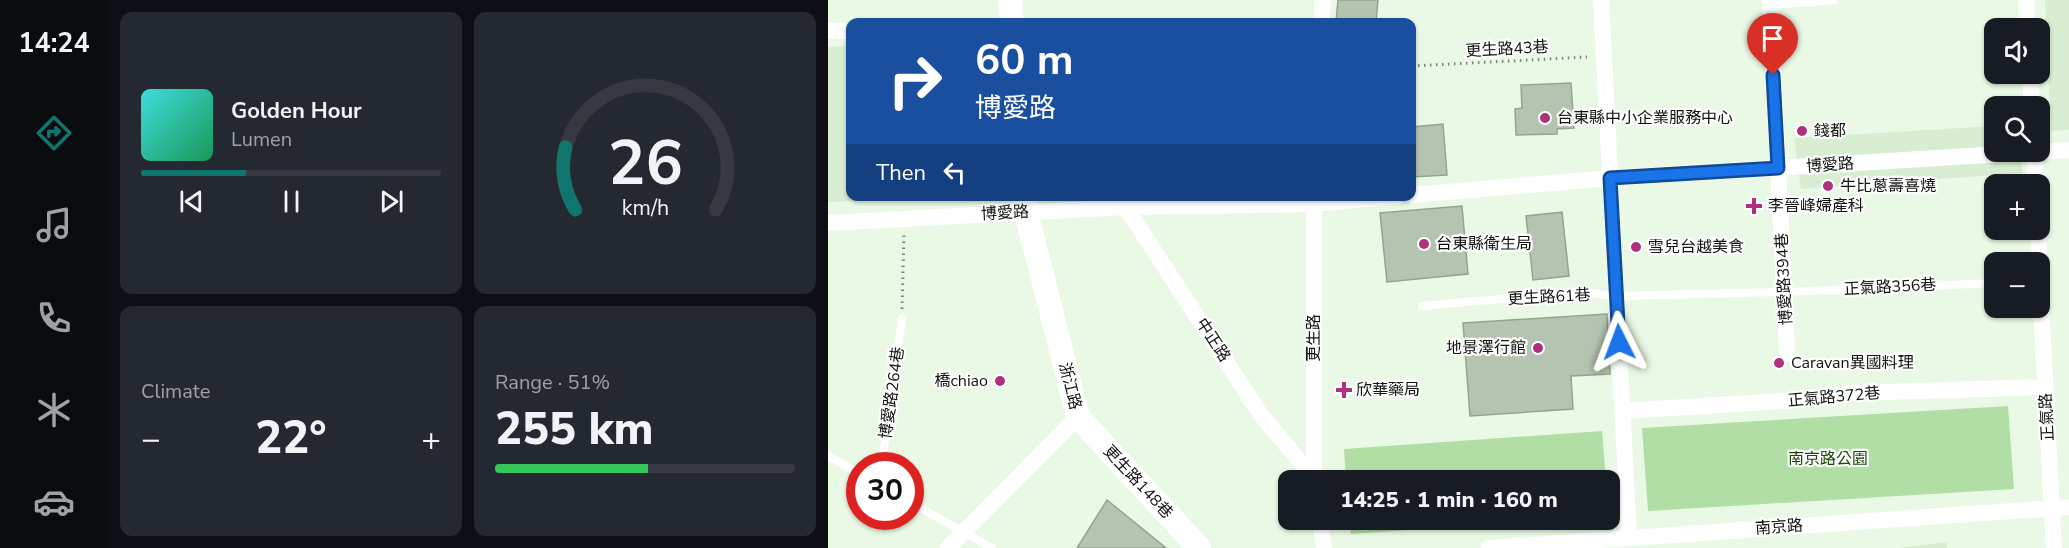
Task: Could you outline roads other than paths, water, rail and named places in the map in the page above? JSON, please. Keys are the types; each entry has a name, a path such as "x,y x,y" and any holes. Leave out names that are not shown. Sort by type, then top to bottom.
{"street":[{"path":"1010,0 1012,18"},
{"path":"1322,18 1323,0"},
{"path":"1601,0 1629,537"},
{"path":"2026,0 2027,18"},
{"name":"博愛路394巷","path":"1770,2 1787,353"},
{"path":"828,31 846,31"},
{"name":"博愛路","path":"2050,151 2069,150"},
{"name":"博愛路","path":"1416,195 1610,178 1984,155"},
{"name":"博愛路","path":"828,223 904,219 1025,204 1218,201"},
{"name":"更生路","path":"1314,201 1314,470"},
{"name":"中正路","path":"1122,202 1261,415 1307,470"},
{"name":"浙江路","path":"948,548 1078,417 1025,204"},
{"name":"正氣路","path":"2042,318 2054,548"},
{"name":"正氣路372巷","path":"1622,411 1784,401 1854,393 2045,387"},
{"name":"更生路148巷","path":"1078,417 1199,548"},
{"name":"南京路","path":"1489,548 1548,546 1629,537 2069,507"},
{"path":"1322,530 1324,548"}],"lane":[{"path":"1770,2 1833,0"},
{"name":"正氣路356巷","path":"1785,292 1984,283"},
{"name":"更生路61巷","path":"1422,306 1580,292 1616,296 1785,292"},
{"name":"博愛路264巷","path":"883,452 902,320"},
{"path":"828,456 846,466"},
{"path":"924,510 990,547"}],"place":[{"name":"台東縣中小企業服務中心","path":"1545,118"},
{"name":"錢都","path":"1802,131"},
{"name":"牛比蔥壽喜燒","path":"1828,186"},
{"name":"李晉峰婦產科","path":"1754,206"},
{"name":"台東縣衛生局","path":"1424,244"},
{"name":"雪兒台越美食","path":"1636,247"},
{"name":"地景澤行館","path":"1538,348"},
{"name":"Caravan異國料理","path":"1779,363"},
{"name":"橋chiao","path":"1000,381"},
{"name":"欣華藥局","path":"1344,390"}],"park label":[{"name":"南京路公園","path":"1828,459"}]}
